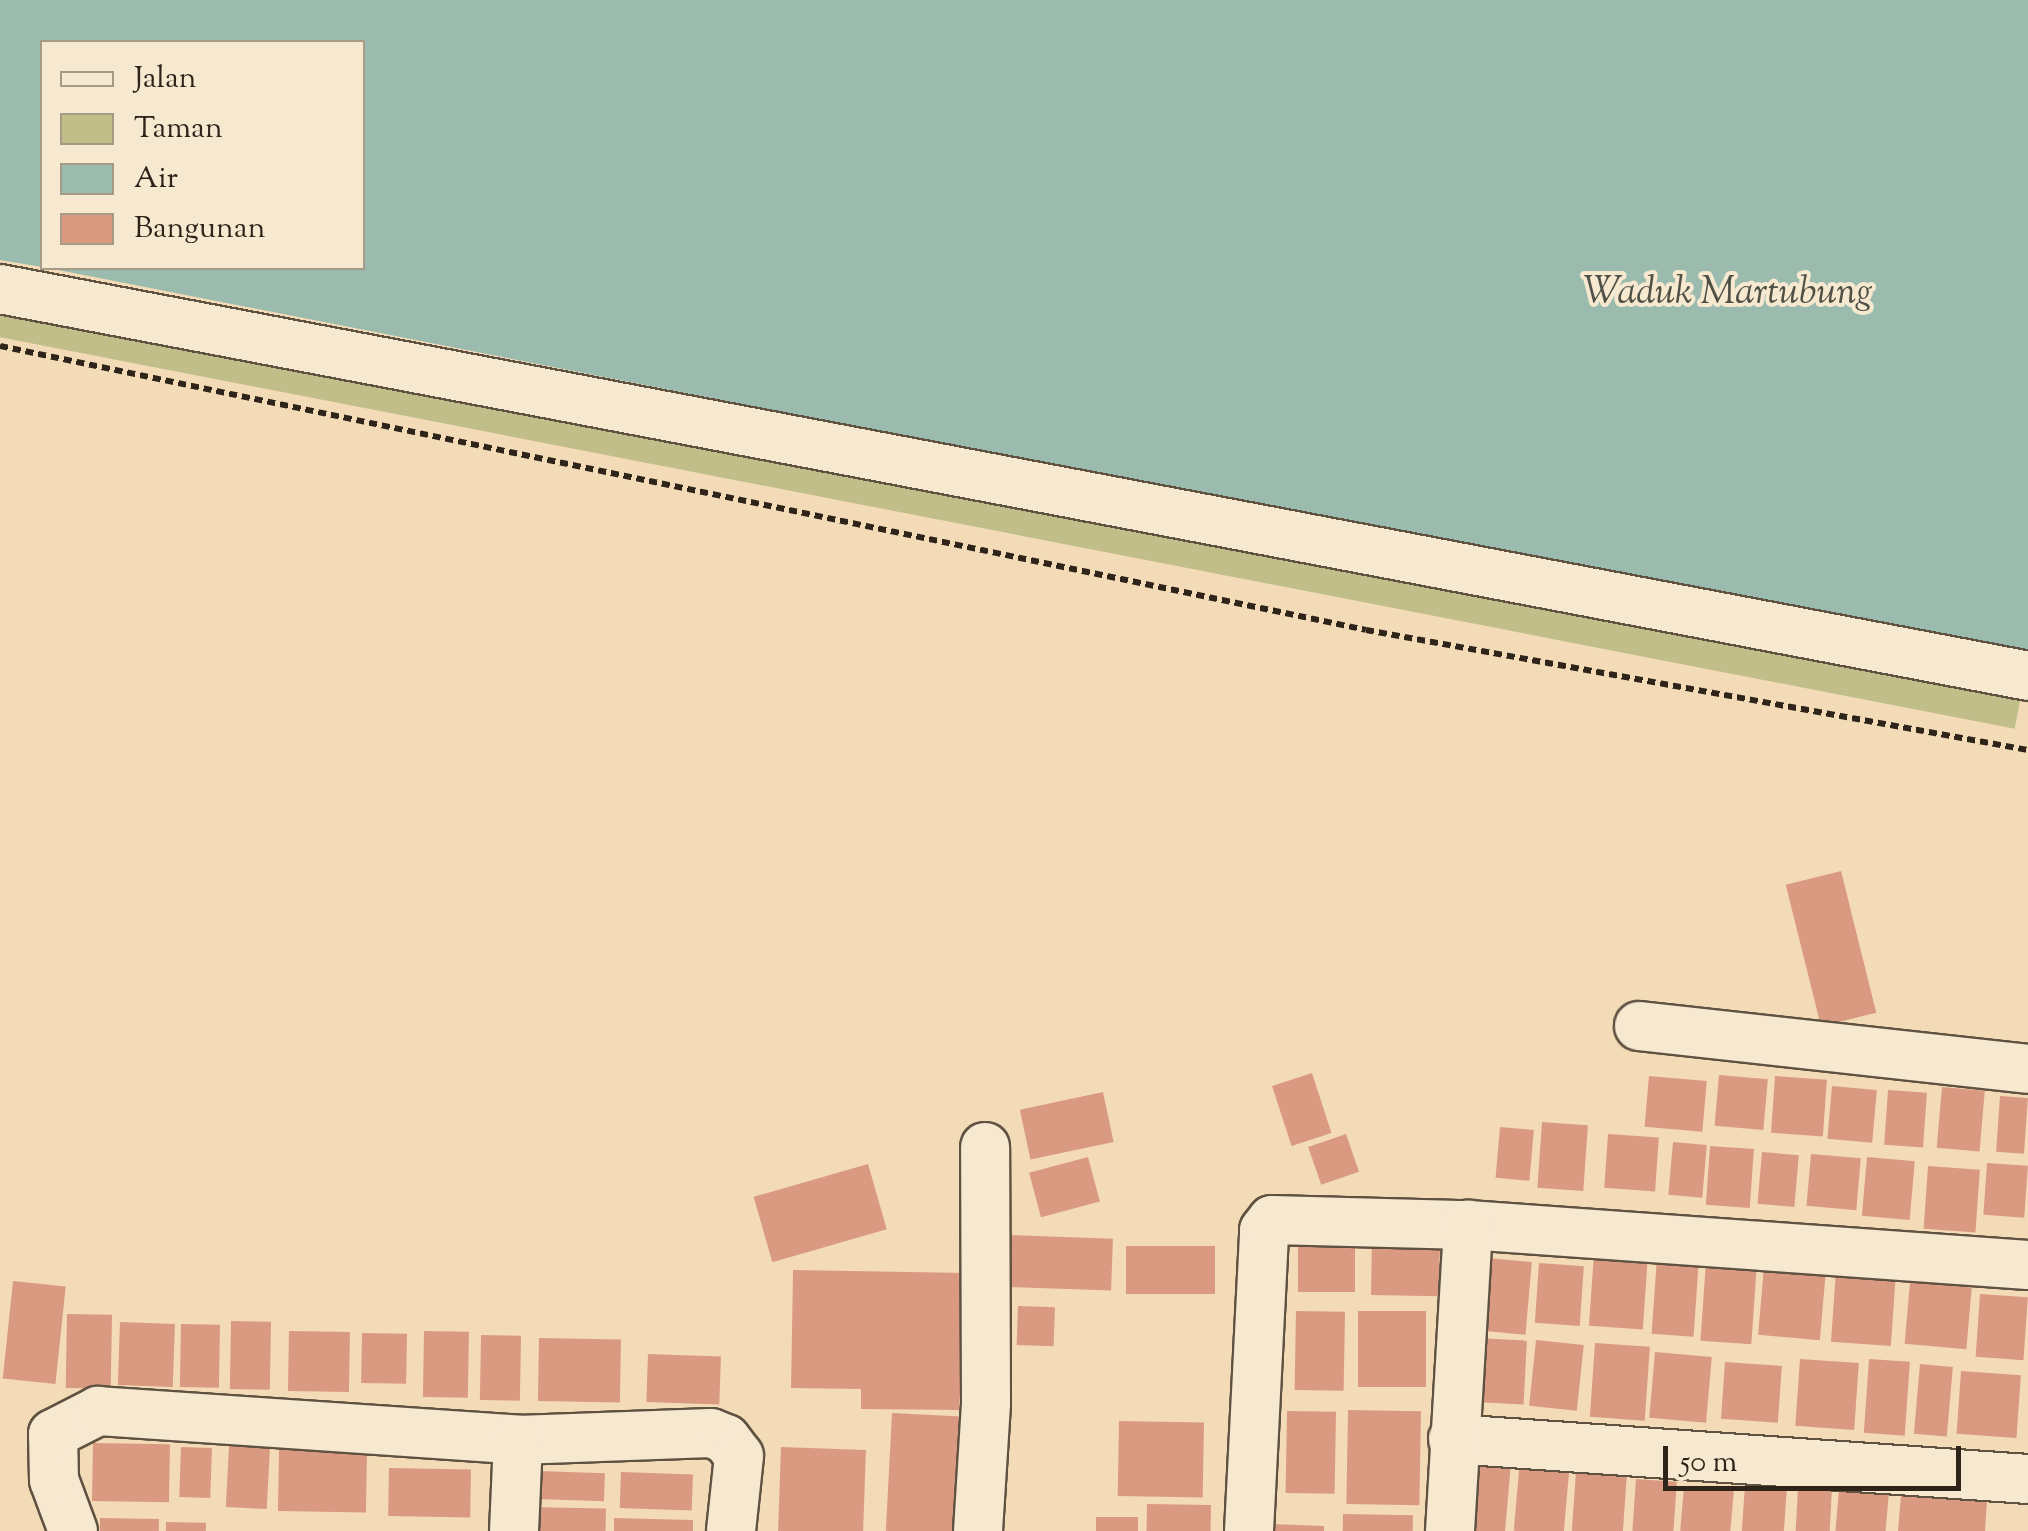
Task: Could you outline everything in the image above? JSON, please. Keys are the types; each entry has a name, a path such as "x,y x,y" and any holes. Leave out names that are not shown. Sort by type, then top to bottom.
{"street":[{"path":"0,289 2028,676"},
{"path":"1639,1026 2028,1069"},
{"path":"978,1531 986,1403 986,1148"},
{"path":"1249,1531 1264,1230 1288,1216 2028,1265"},
{"path":"1450,1531 1468,1225"},
{"path":"73,1531 50,1458 54,1434 90,1411 518,1440 710,1432 726,1439 739,1456 731,1531"},
{"path":"1454,1439 2028,1479"},
{"path":"514,1531 518,1440"}],"path":[{"path":"0,346 1366,630 2028,750"}],"green space":[{"path":"0,271 2027,665 2015,729 0,337"}],"water":[{"name":"Waduk Martubung","path":"0,0 2028,0 2028,656 58,270 365,270 365,40 40,40 40,267 0,260"}],"building":[{"path":"1841,871 1876,1013 1821,1026 1786,885"},
{"path":"1312,1073 1331,1133 1292,1146 1272,1086"},
{"path":"1719,1075 1768,1079 1763,1130 1715,1126"},
{"path":"1649,1076 1707,1081 1702,1132 1645,1127"},
{"path":"1775,1076 1827,1080 1823,1136 1771,1133"},
{"path":"1832,1086 1877,1090 1872,1143 1827,1139"},
{"path":"1942,1087 1985,1091 1980,1152 1937,1148"},
{"path":"1888,1090 1927,1093 1923,1148 1884,1145"},
{"path":"1103,1092 1114,1142 1030,1160 1020,1110"},
{"path":"2000,1096 2028,1098 2024,1154 1996,1152"},
{"path":"1542,1122 1588,1125 1583,1191 1537,1188"},
{"path":"1500,1127 1534,1130 1529,1181 1496,1178"},
{"path":"1346,1134 1359,1172 1321,1185 1308,1147"},
{"path":"1608,1134 1659,1138 1655,1191 1604,1188"},
{"path":"1673,1142 1707,1145 1702,1198 1668,1195"},
{"path":"1710,1146 1754,1149 1750,1208 1706,1205"},
{"path":"1762,1152 1799,1155 1794,1207 1757,1204"},
{"path":"1811,1154 1861,1158 1856,1210 1806,1206"},
{"path":"1088,1157 1100,1201 1041,1217 1029,1173"},
{"path":"1867,1157 1915,1161 1910,1220 1862,1216"},
{"path":"1987,1163 2028,1166 2024,1218 1983,1215"},
{"path":"868,1164 887,1229 772,1262 754,1197"},
{"path":"1928,1166 1980,1170 1975,1232 1924,1229"},
{"path":"1298,1228 1355,1228 1355,1292 1298,1292"},
{"path":"1009,1235 1113,1239 1111,1291 1007,1287"},
{"path":"1372,1237 1440,1238 1439,1296 1371,1295"},
{"path":"1126,1246 1215,1246 1215,1294 1126,1294"},
{"path":"1594,1253 1648,1257 1643,1330 1589,1326"},
{"path":"1657,1257 1699,1260 1694,1337 1652,1334"},
{"path":"1487,1258 1532,1262 1525,1335 1481,1331"},
{"path":"1706,1261 1757,1265 1751,1344 1700,1341"},
{"path":"1539,1263 1584,1266 1580,1326 1535,1323"},
{"path":"1764,1267 1826,1272 1820,1340 1758,1335"},
{"path":"793,1270 967,1273 959,1410 861,1409 861,1389 791,1388"},
{"path":"1836,1270 1896,1274 1891,1346 1831,1342"},
{"path":"13,1281 66,1287 55,1384 3,1378"},
{"path":"1910,1282 1972,1287 1966,1349 1905,1344"},
{"path":"1980,1294 2028,1297 2023,1360 1976,1357"},
{"path":"1018,1306 1055,1307 1054,1346 1017,1345"},
{"path":"1296,1311 1345,1312 1344,1391 1295,1390"},
{"path":"1358,1311 1426,1311 1426,1387 1358,1387"},
{"path":"67,1314 112,1315 111,1389 66,1388"},
{"path":"231,1321 271,1322 270,1390 230,1389"},
{"path":"120,1322 175,1324 173,1387 118,1385"},
{"path":"181,1324 220,1325 219,1388 180,1387"},
{"path":"289,1331 350,1332 349,1392 288,1391"},
{"path":"424,1331 469,1332 468,1398 423,1397"},
{"path":"362,1333 407,1334 406,1384 361,1383"},
{"path":"481,1335 521,1336 520,1401 480,1400"},
{"path":"539,1338 621,1339 620,1402 538,1401"},
{"path":"1477,1338 1527,1341 1524,1405 1474,1402"},
{"path":"1536,1340 1584,1345 1577,1411 1529,1406"},
{"path":"1595,1343 1650,1347 1645,1421 1590,1417"},
{"path":"1655,1352 1712,1357 1706,1423 1649,1418"},
{"path":"648,1354 721,1357 719,1405 646,1402"},
{"path":"1800,1359 1859,1363 1854,1430 1795,1426"},
{"path":"1869,1359 1910,1362 1905,1436 1864,1433"},
{"path":"1725,1362 1782,1366 1778,1423 1721,1419"},
{"path":"1920,1364 1953,1367 1947,1437 1914,1434"},
{"path":"1961,1371 2021,1375 2016,1438 1957,1434"},
{"path":"1348,1410 1421,1411 1419,1505 1346,1504"},
{"path":"1287,1411 1336,1412 1335,1494 1286,1493"},
{"path":"892,1413 961,1417 955,1531 886,1531"},
{"path":"1119,1421 1204,1422 1203,1497 1118,1496"},
{"path":"93,1443 170,1444 169,1502 92,1501"},
{"path":"229,1446 270,1448 267,1509 226,1507"},
{"path":"181,1447 212,1448 210,1498 179,1497"},
{"path":"781,1447 866,1450 863,1531 778,1531"},
{"path":"279,1450 367,1452 366,1513 278,1511"},
{"path":"1520,1459 1570,1463 1564,1531 1514,1531"},
{"path":"1465,1461 1511,1465 1505,1531 1459,1531"},
{"path":"389,1468 471,1469 470,1517 388,1516"},
{"path":"538,1471 605,1473 604,1501 537,1499"},
{"path":"1576,1471 1627,1475 1623,1531 1572,1531"},
{"path":"621,1472 693,1475 692,1510 620,1508"},
{"path":"1636,1479 1677,1482 1673,1531 1632,1531"},
{"path":"1745,1485 1787,1488 1784,1531 1742,1531"},
{"path":"1684,1487 1734,1491 1730,1531 1680,1531"},
{"path":"1798,1487 1832,1489 1830,1531 1796,1531"},
{"path":"1839,1490 1889,1494 1886,1531 1835,1531"},
{"path":"1901,1495 1987,1501 1985,1531 1898,1531"},
{"path":"1147,1504 1211,1505 1211,1531 1147,1531"},
{"path":"524,1507 606,1508 606,1531 524,1531"},
{"path":"1343,1514 1413,1515 1413,1531 1343,1531"},
{"path":"1096,1517 1138,1517 1138,1531 1096,1531"},
{"path":"100,1518 159,1519 159,1531 100,1531"},
{"path":"614,1518 693,1520 693,1531 614,1531"},
{"path":"166,1522 206,1523 206,1531 166,1531"},
{"path":"1271,1524 1324,1526 1324,1531 1271,1531"}]}
